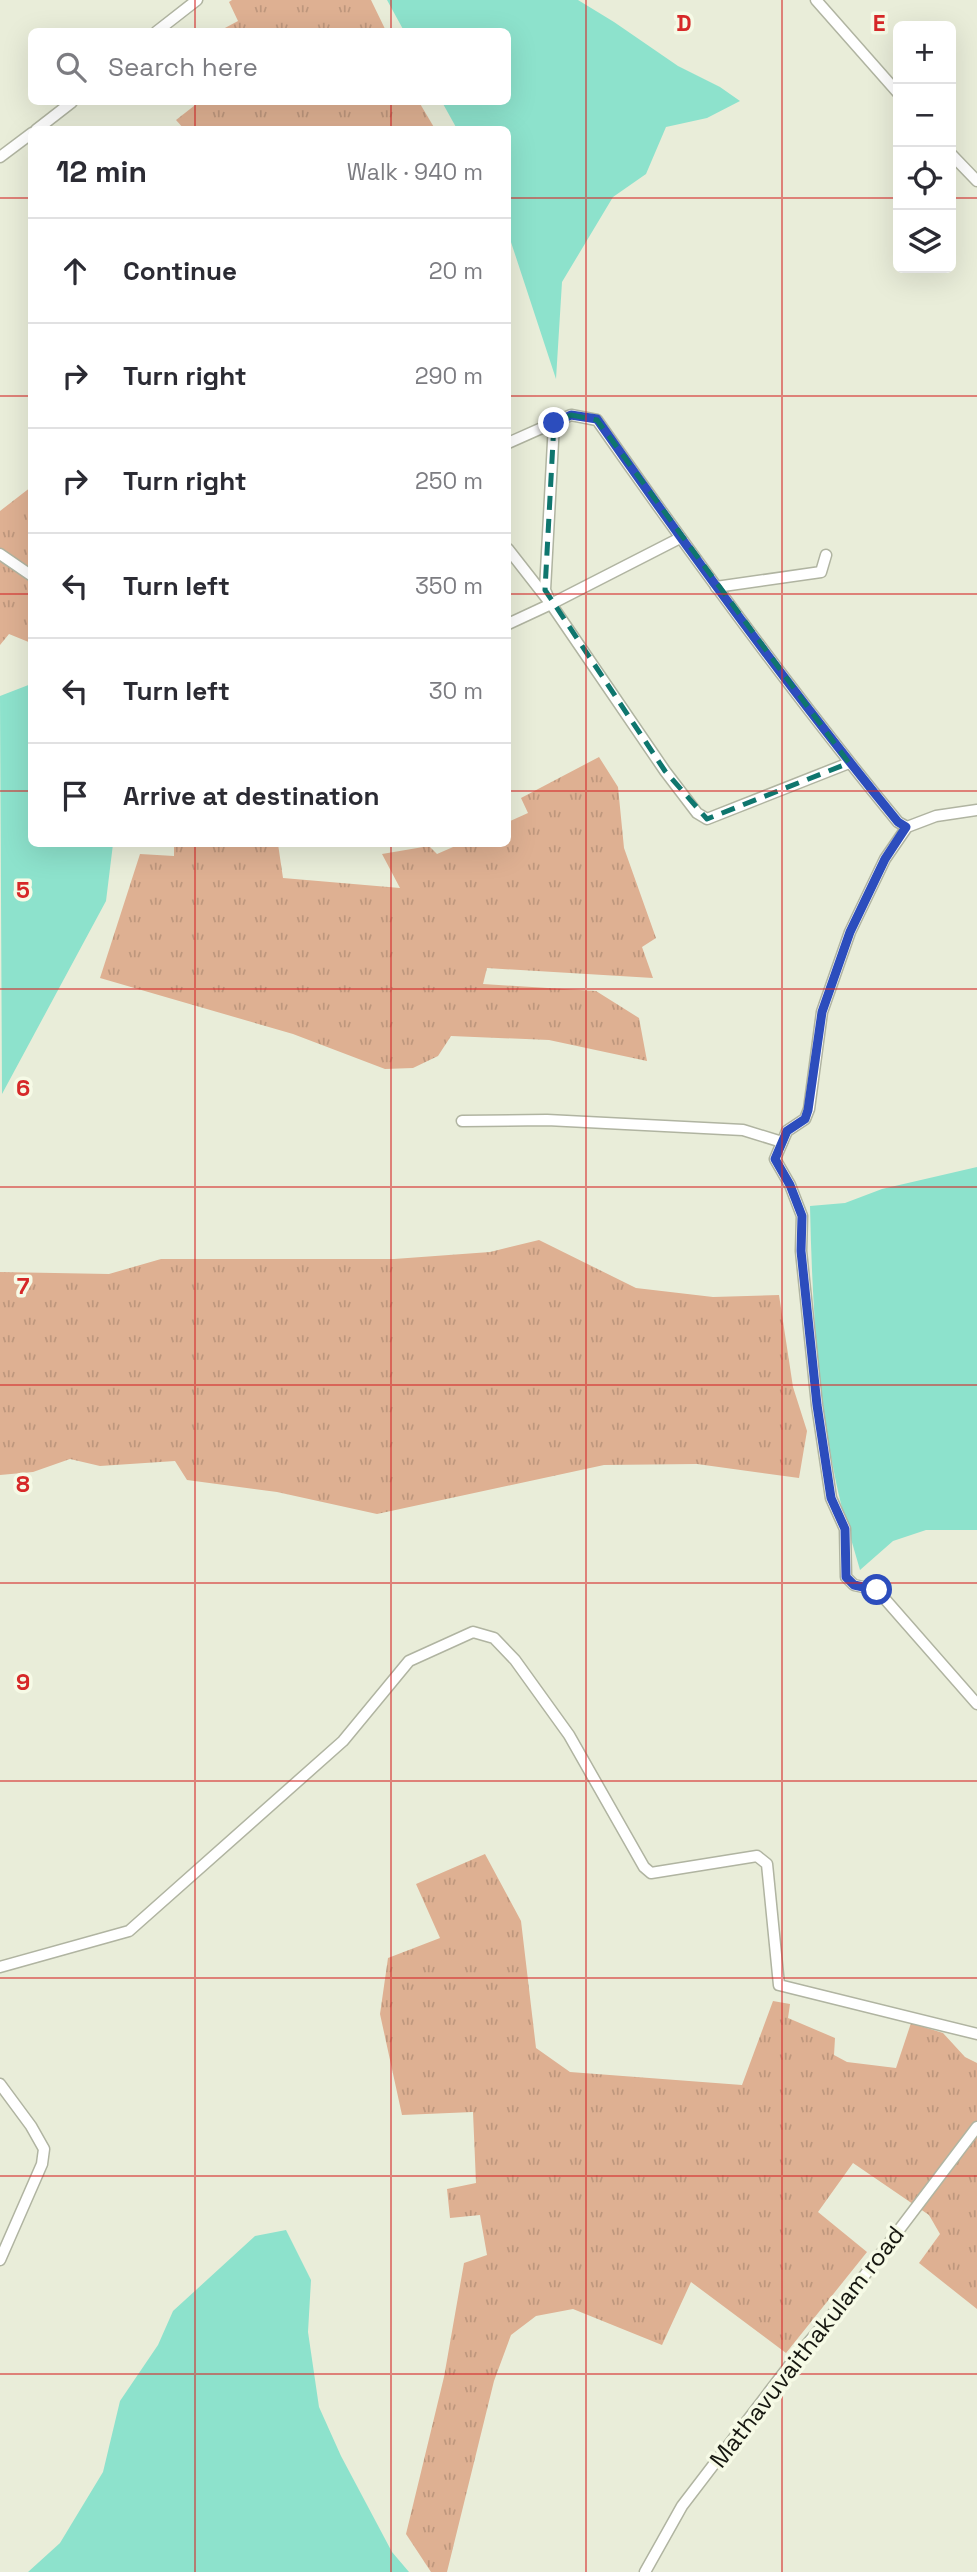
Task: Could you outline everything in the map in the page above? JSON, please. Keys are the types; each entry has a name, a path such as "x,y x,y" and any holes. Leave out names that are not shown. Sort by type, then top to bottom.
{"street":[{"path":"161,28 197,0"},
{"path":"816,0 893,87"},
{"path":"41,126 68,105"},
{"path":"0,157 28,136"},
{"path":"956,158 977,181"},
{"path":"511,442 571,415 597,419 680,538 849,763 898,822 906,827"},
{"path":"551,604 545,590 554,423"},
{"path":"511,623 680,538"},
{"path":"511,553 551,604 665,771 697,813 707,819 849,763"},
{"path":"0,554 28,573"},
{"path":"716,587 821,572 826,555"},
{"path":"977,810 936,816 906,827 885,859 850,932 822,1012 805,1119 787,1131 775,1159 790,1185 802,1216 801,1251 817,1405 831,1498 845,1529 846,1577 854,1585 877,1590 977,1704"},
{"path":"462,1121 547,1120 743,1130 782,1142"},
{"path":"0,1967 129,1931 344,1741 410,1661 473,1632 494,1638 515,1660 569,1735 644,1867 652,1873 757,1856 767,1864 779,1985 977,2034"},
{"path":"0,2084 31,2126 44,2149 42,2164 0,2260"},
{"name":"Mathavuvaithakulam road","path":"645,2572 682,2506 792,2362 858,2284 977,2127"}],"highlighted area":[{"path":"571,415 597,420 849,763 707,819 665,771 545,590 554,423"}],"green space":[{"path":"371,0 385,28 225,28 238,21 229,2"},
{"path":"195,105 421,105 433,126 181,126 176,120"},
{"path":"28,489 28,642 9,634 0,645 0,511"},
{"path":"599,757 618,787 624,848 656,938 642,947 653,978 487,968 483,984 596,991 639,1018 647,1061 549,1040 451,1036 438,1056 413,1068 385,1069 293,1034 100,978 140,854 174,856 174,847 278,847 283,878 400,888 382,854 423,847 430,847 437,854 453,847 511,847 511,821 528,813 521,798"},
{"path":"539,1240 636,1288 713,1297 779,1295 793,1387 807,1431 799,1478 697,1464 604,1465 377,1514 277,1492 187,1480 175,1461 100,1466 70,1459 33,1472 0,1475 0,1272 109,1274 161,1259 394,1259 490,1252"},
{"path":"485,1854 521,1921 536,2048 570,2072 742,2085 773,2001 790,2004 788,2018 835,2038 834,2055 847,2062 896,2068 911,2023 943,2033 965,2057 977,2063 977,2309 919,2263 940,2234 929,2215 853,2163 818,2212 867,2252 786,2353 691,2282 662,2345 573,2309 536,2316 511,2335 494,2381 447,2572 431,2572 406,2534 444,2377 464,2263 487,2255 480,2215 450,2218 447,2189 476,2183 473,2112 402,2115 380,2014 388,1958 440,1938 416,1884"}],"water":[{"path":"387,0 578,0 678,66 720,87 740,101 707,118 666,127 646,174 613,197 562,282 556,379 511,242 511,126 455,126 444,105 511,105 511,28 402,28"},
{"path":"28,685 28,847 113,847 106,901 2,1094 0,696"},
{"path":"977,1167 977,1530 926,1530 893,1541 860,1570 838,1493 824,1414 814,1310 810,1206 845,1203 882,1189"},
{"path":"286,2230 311,2280 308,2332 319,2407 341,2456 392,2552 409,2572 28,2572 60,2543 103,2472 120,2401 158,2345 173,2311 255,2236"}],"route":[{"path":"554,423 571,415 597,419 680,538 849,763 898,822 906,827 885,859 850,932 822,1012 808,1110 805,1119 787,1131 775,1159 790,1185 802,1216 801,1251 817,1405 831,1498 845,1529 846,1577 854,1585 877,1590"}]}
